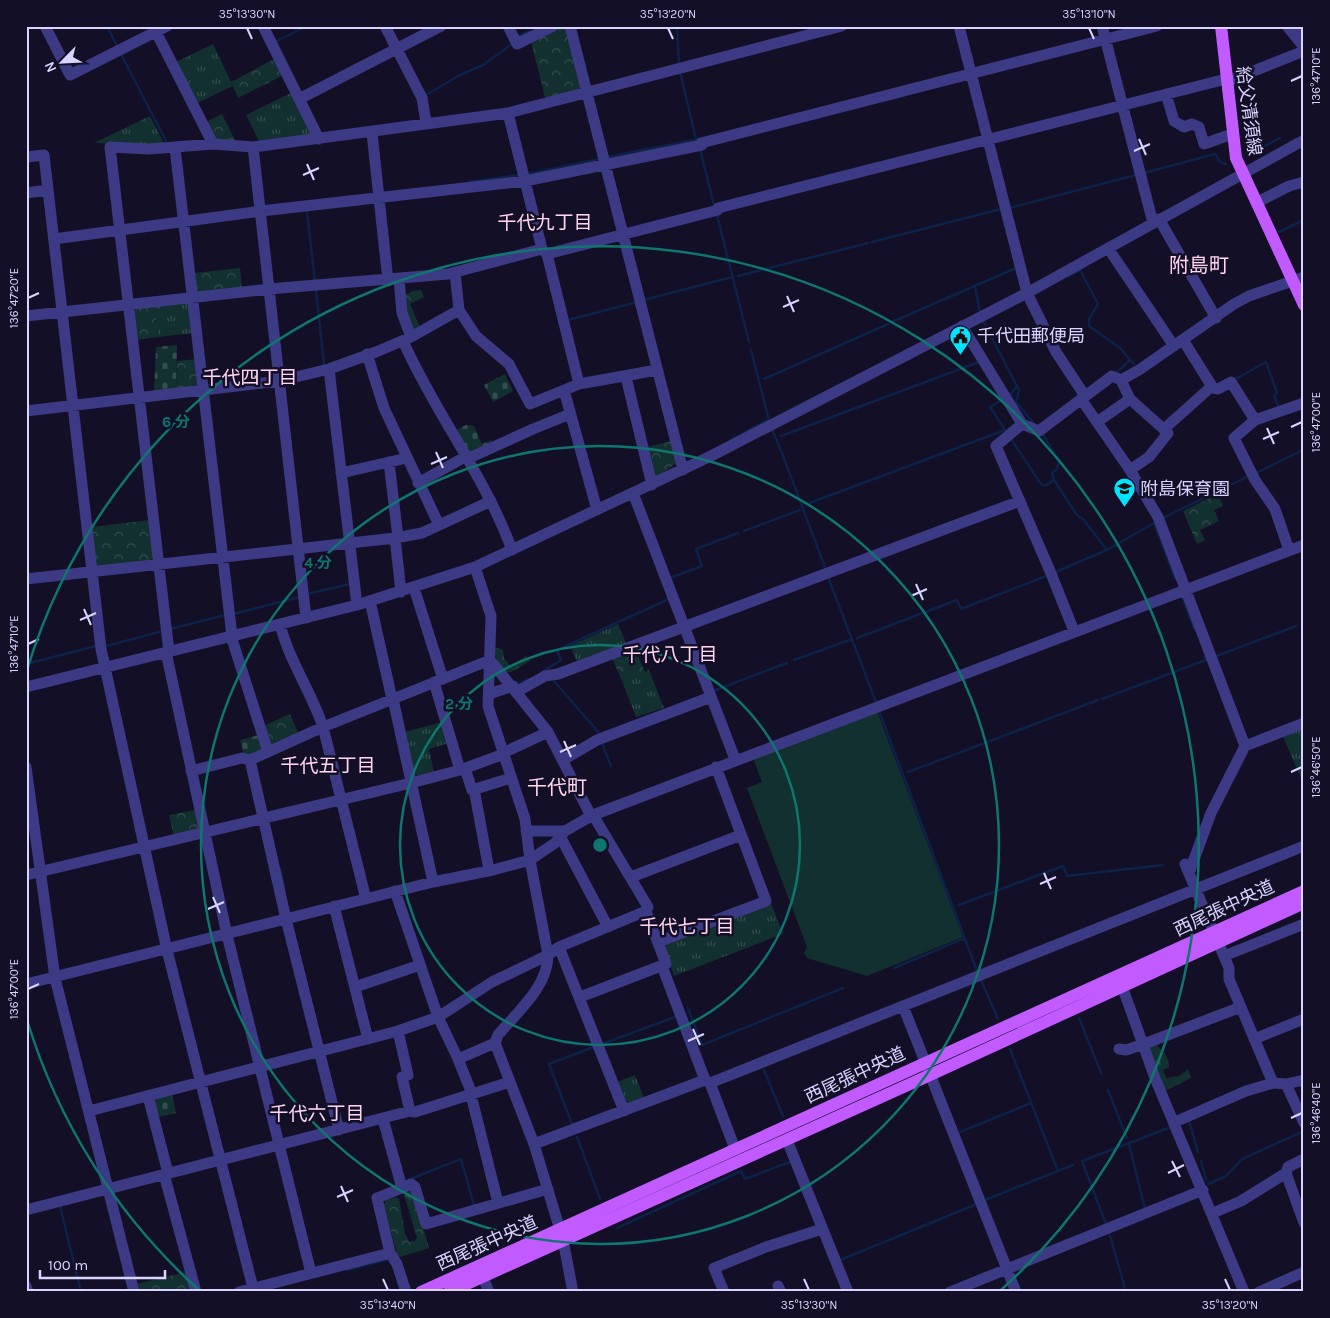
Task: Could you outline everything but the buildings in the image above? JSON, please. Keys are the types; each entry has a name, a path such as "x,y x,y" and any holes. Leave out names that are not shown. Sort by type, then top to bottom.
{"main road":[{"name":"給父清須線","path":"1221,26 1236,158 1241,174 1256,203 1299,279 1304,305"},
{"name":"西尾張中央道","path":"421,1292 787,1140 1122,986 1304,891"},
{"name":"西尾張中央道","path":"449,1292 483,1277 562,1235 735,1149 925,1062 1215,936 1304,903"}],"street":[{"path":"44,26 70,75 154,29 167,26"},
{"path":"263,26 319,139"},
{"path":"385,26 422,98 426,122"},
{"path":"299,99 441,26"},
{"path":"508,26 517,44 553,26"},
{"path":"570,26 683,470"},
{"path":"311,1273 227,935 191,771 168,652 110,147 175,148 213,144 253,147 372,132 426,122 508,113 586,91 842,26"},
{"path":"959,26 1027,293 1056,352 1097,422 1130,470 1158,517 1245,746"},
{"path":"54,239 260,211 525,181 701,144 1104,34 1157,26"},
{"path":"1287,26 1304,47"},
{"path":"1300,26 1304,30"},
{"path":"154,29 213,144"},
{"path":"1104,34 1122,105 1156,221 1216,318"},
{"path":"26,316 269,289 393,280 455,272 623,234 1122,105 1226,81 1304,51"},
{"path":"1166,94 1174,121 1184,127 1192,124 1199,127 1204,144 1232,134"},
{"path":"508,113 579,384"},
{"path":"372,132 379,198 393,280 416,372 491,501 512,550"},
{"path":"26,687 370,602 475,567 683,470 1027,293 1304,140"},
{"path":"253,147 306,618"},
{"path":"175,148 205,390 231,636 268,752"},
{"path":"26,157 44,155 104,668 168,950 253,1288"},
{"path":"1256,203 1289,186 1304,182"},
{"path":"26,193 48,190"},
{"path":"1108,248 1212,386 1218,388 1231,382 1255,420"},
{"path":"455,272 459,310 476,336 509,364 530,404 579,384 657,370"},
{"path":"1121,380 1249,296 1299,279"},
{"path":"26,411 279,381 329,369 407,339 459,310"},
{"path":"962,326 1022,424 1039,431 1112,376 1121,380 1130,399 1168,433 1149,457 1130,470"},
{"path":"367,354 384,408 418,483 440,525"},
{"path":"329,369 356,605"},
{"path":"626,377 652,485"},
{"path":"1164,429 1212,386"},
{"path":"564,390 596,510"},
{"path":"1097,422 1130,399"},
{"path":"1289,550 1275,509 1255,480 1234,438 1255,420 1304,403"},
{"path":"418,483 466,458 570,414"},
{"path":"1022,424 996,446 1074,631"},
{"path":"341,473 407,458"},
{"path":"389,462 401,592"},
{"path":"633,493 735,760"},
{"path":"26,579 397,538 422,533 491,501"},
{"path":"489,694 516,689 545,676 558,674 1020,501"},
{"path":"26,984 168,950 366,898 530,860 555,843 563,834 592,815 1304,545"},
{"path":"475,567 490,608 488,706 525,819 530,860 548,955 548,965 544,978 498,1035 495,1043 534,1144 562,1235 573,1292"},
{"path":"414,588 463,769 472,790 474,789 489,870"},
{"path":"370,602 434,882"},
{"path":"280,624 285,645 317,709 323,727 366,898"},
{"path":"191,771 242,758 250,760 323,727 490,660"},
{"path":"490,660 516,689 548,732 592,815 632,877 648,908 646,911 666,964 580,997"},
{"path":"563,760 597,740 711,697"},
{"path":"1273,1083 1229,980 1229,968 1187,868 1210,812 1245,746 1304,723"},
{"path":"26,875 264,819 463,769 548,732"},
{"path":"250,760 286,918 340,1130"},
{"path":"26,766 55,978 134,1292"},
{"path":"658,942 766,901 716,767"},
{"path":"474,789 511,778"},
{"path":"526,831 563,834"},
{"path":"563,834 608,927"},
{"path":"632,877 741,835"},
{"path":"534,1144 708,1082 1304,846"},
{"path":"395,891 438,1017 458,1058 472,1095 498,1203"},
{"path":"334,906 368,1039"},
{"path":"89,1111 398,1031 438,1017 492,982 548,955 559,947 646,911"},
{"path":"1224,956 1298,926 1286,911"},
{"path":"559,947 624,1111"},
{"path":"355,987 420,966"},
{"path":"662,966 735,1149"},
{"path":"1122,986 1155,1078 1213,1213 1244,1292"},
{"path":"903,1006 1016,1292"},
{"path":"1119,1049 1126,1050 1144,1044 1241,1007"},
{"path":"1254,1039 1304,1019"},
{"path":"398,1031 408,1075 402,1077 410,1111"},
{"path":"458,1058 495,1043"},
{"path":"1175,1122 1246,1091 1273,1083 1286,1084 1304,1080"},
{"path":"26,1210 410,1111 416,1112 510,1082"},
{"path":"1286,1084 1304,1124"},
{"path":"148,1096 196,1292"},
{"path":"383,1119 402,1188"},
{"path":"787,1140 848,1292"},
{"path":"1304,1159 1288,1167 1286,1173 1304,1224"},
{"path":"1213,1213 1241,1201 1286,1173"},
{"path":"406,1292 397,1264 390,1253 377,1198 411,1184 415,1188 426,1224 548,1189"},
{"path":"950,1292 1203,1190"},
{"path":"724,1292 714,1268 766,1247 822,1229"},
{"path":"240,1292 390,1253"},
{"path":"1259,1292 1304,1272"},
{"path":"483,1277 489,1292"},
{"path":"26,1286 28,1292"}],"green space":[{"path":"562,26 566,29 581,86 578,90 545,98 531,41"},
{"path":"213,44 233,86 195,104 174,63"},
{"path":"276,58 284,75 238,98 231,82"},
{"path":"293,92 311,136 260,143 246,115"},
{"path":"222,114 236,142 216,141 204,123"},
{"path":"150,116 165,145 94,143"},
{"path":"240,268 242,288 201,293 196,290 194,273"},
{"path":"421,290 424,297 410,304 420,327 445,312 414,333 406,314 405,295"},
{"path":"187,302 190,306 194,333 158,337 155,306"},
{"path":"155,306 158,337 137,340 134,311 138,308"},
{"path":"177,345 176,390 154,392 156,347"},
{"path":"197,359 200,383 196,387 176,390 177,361"},
{"path":"505,374 513,391 493,402 484,385"},
{"path":"466,425 474,426 482,444 491,440 493,445 469,456 454,431"},
{"path":"672,441 678,462 658,476 653,476 646,447"},
{"path":"1218,494 1223,506 1214,510 1219,521 1200,530 1205,540 1197,544 1183,511"},
{"path":"150,520 154,557 150,561 99,567 95,564 91,527"},
{"path":"618,624 627,645 578,664 570,646"},
{"path":"494,649 503,650 504,658 510,666 526,656 530,661 511,672 504,672 497,661"},
{"path":"635,649 645,672 622,681 612,658"},
{"path":"649,670 664,708 636,717 622,681"},
{"path":"877,711 963,937 867,976 807,958 804,953 807,947 747,788 762,782 753,758"},
{"path":"290,714 299,735 274,746 269,744 263,726"},
{"path":"442,722 449,743 429,749 434,772 419,777 414,773 405,732"},
{"path":"1304,726 1304,783 1303,783 1282,734"},
{"path":"259,735 263,747 260,752 244,756 240,740"},
{"path":"196,810 199,827 196,832 174,837 169,815"},
{"path":"771,903 783,934 674,976 664,948 666,943"},
{"path":"1153,1043 1162,1050 1168,1060 1169,1067 1163,1070 1166,1078 1179,1076 1188,1069 1191,1078 1165,1091 1149,1047"},
{"path":"635,1075 644,1098 629,1104 624,1102 617,1082"},
{"path":"172,1094 176,1113 158,1117 154,1102 157,1098"},
{"path":"408,1190 413,1192 429,1248 400,1257 397,1255 384,1205 386,1200 396,1197 399,1199 405,1233 409,1242 415,1241 417,1238 404,1195"},
{"path":"186,1272 191,1292 138,1292 136,1284"}],"waterway":[{"path":"107,26 117,46"},
{"path":"275,42 307,26"},
{"path":"677,26 679,65"},
{"path":"517,37 530,31"},
{"path":"426,95 460,75 483,65 512,44"},
{"path":"121,54 166,141"},
{"path":"680,72 696,139"},
{"path":"1252,153 1280,138"},
{"path":"608,157 699,139"},
{"path":"700,149 714,205"},
{"path":"1144,173 1215,154 1220,162 1226,164"},
{"path":"528,174 599,159"},
{"path":"468,182 520,175"},
{"path":"1009,208 1136,175"},
{"path":"872,242 1001,209"},
{"path":"307,211 315,282"},
{"path":"717,215 749,342"},
{"path":"1279,232 1304,220"},
{"path":"738,276 868,243"},
{"path":"892,322 1016,268"},
{"path":"1069,276 1080,270 1098,304 1089,319 1089,326 1120,348 1134,364"},
{"path":"644,300 732,277"},
{"path":"975,286 980,312"},
{"path":"316,290 324,365"},
{"path":"568,320 637,302"},
{"path":"985,320 983,321 1019,390 1016,402 1035,425"},
{"path":"764,379 888,324"},
{"path":"751,350 769,420"},
{"path":"1116,373 1130,360"},
{"path":"781,436 979,362"},
{"path":"1234,380 1266,362 1277,393 1274,395 1279,408"},
{"path":"1010,395 1017,386"},
{"path":"1003,399 990,407 1005,430"},
{"path":"760,424 768,420"},
{"path":"742,434 758,425"},
{"path":"772,429 781,451"},
{"path":"807,504 1005,430"},
{"path":"1043,434 1059,462 1057,469 1052,473 1054,480 1077,515 1083,519 1107,550 1154,523 1175,578"},
{"path":"732,439 739,435"},
{"path":"1011,439 1041,484 1045,486 1054,480"},
{"path":"1256,473 1303,450"},
{"path":"782,453 826,570"},
{"path":"1163,518 1249,476"},
{"path":"744,531 800,510"},
{"path":"670,578 702,566 696,549 738,533"},
{"path":"1055,572 1107,550"},
{"path":"857,638 957,600 961,609 1049,575"},
{"path":"828,577 876,702"},
{"path":"307,594 350,584"},
{"path":"233,614 300,597"},
{"path":"1182,597 1194,628"},
{"path":"542,672 561,660 557,650 669,599"},
{"path":"170,629 225,615"},
{"path":"1214,657 1296,626"},
{"path":"106,646 163,631"},
{"path":"794,660 852,639"},
{"path":"26,664 96,646"},
{"path":"1102,699 1206,660 1205,657"},
{"path":"713,691 787,663"},
{"path":"518,684 528,679"},
{"path":"554,681 600,734"},
{"path":"908,772 1098,700"},
{"path":"879,711 977,971"},
{"path":"602,743 611,766"},
{"path":"959,905 1063,866 1067,876 1163,865"},
{"path":"280,868 284,886"},
{"path":"894,968 965,938"},
{"path":"980,978 998,1019"},
{"path":"688,1008 702,1045 843,988"},
{"path":"602,1044 675,1017"},
{"path":"1079,1018 1101,1073"},
{"path":"572,1124 549,1064 594,1047"},
{"path":"1010,1049 1058,1171"},
{"path":"764,1070 783,1116"},
{"path":"1108,1090 1127,1138"},
{"path":"960,1132 1031,1103"},
{"path":"1189,1121 1198,1152"},
{"path":"1106,1224 1082,1161 1171,1127"},
{"path":"1208,1184 1226,1176 1242,1159 1304,1131"},
{"path":"577,1137 600,1199"},
{"path":"1129,1144 1145,1209"},
{"path":"408,1180 461,1159 474,1205 476,1205"},
{"path":"617,1228 741,1171 745,1179 792,1161"},
{"path":"1201,1161 1206,1179"},
{"path":"985,1200 1073,1165"},
{"path":"840,1260 977,1204"},
{"path":"60,1206 81,1292"},
{"path":"1109,1232 1126,1292"},
{"path":"347,1270 386,1260"}],"place":[{"name":"千代田郵便局","path":"961,355"},
{"name":"附島保育園","path":"1124,508"}],"district":[{"name":"千代九丁目","path":"545,223"},
{"name":"附島町","path":"1199,265"},
{"name":"千代四丁目","path":"250,378"},
{"name":"千代八丁目","path":"670,655"},
{"name":"千代五丁目","path":"328,766"},
{"name":"千代町","path":"557,787"},
{"name":"千代七丁目","path":"687,927"},
{"name":"千代六丁目","path":"317,1114"}]}
